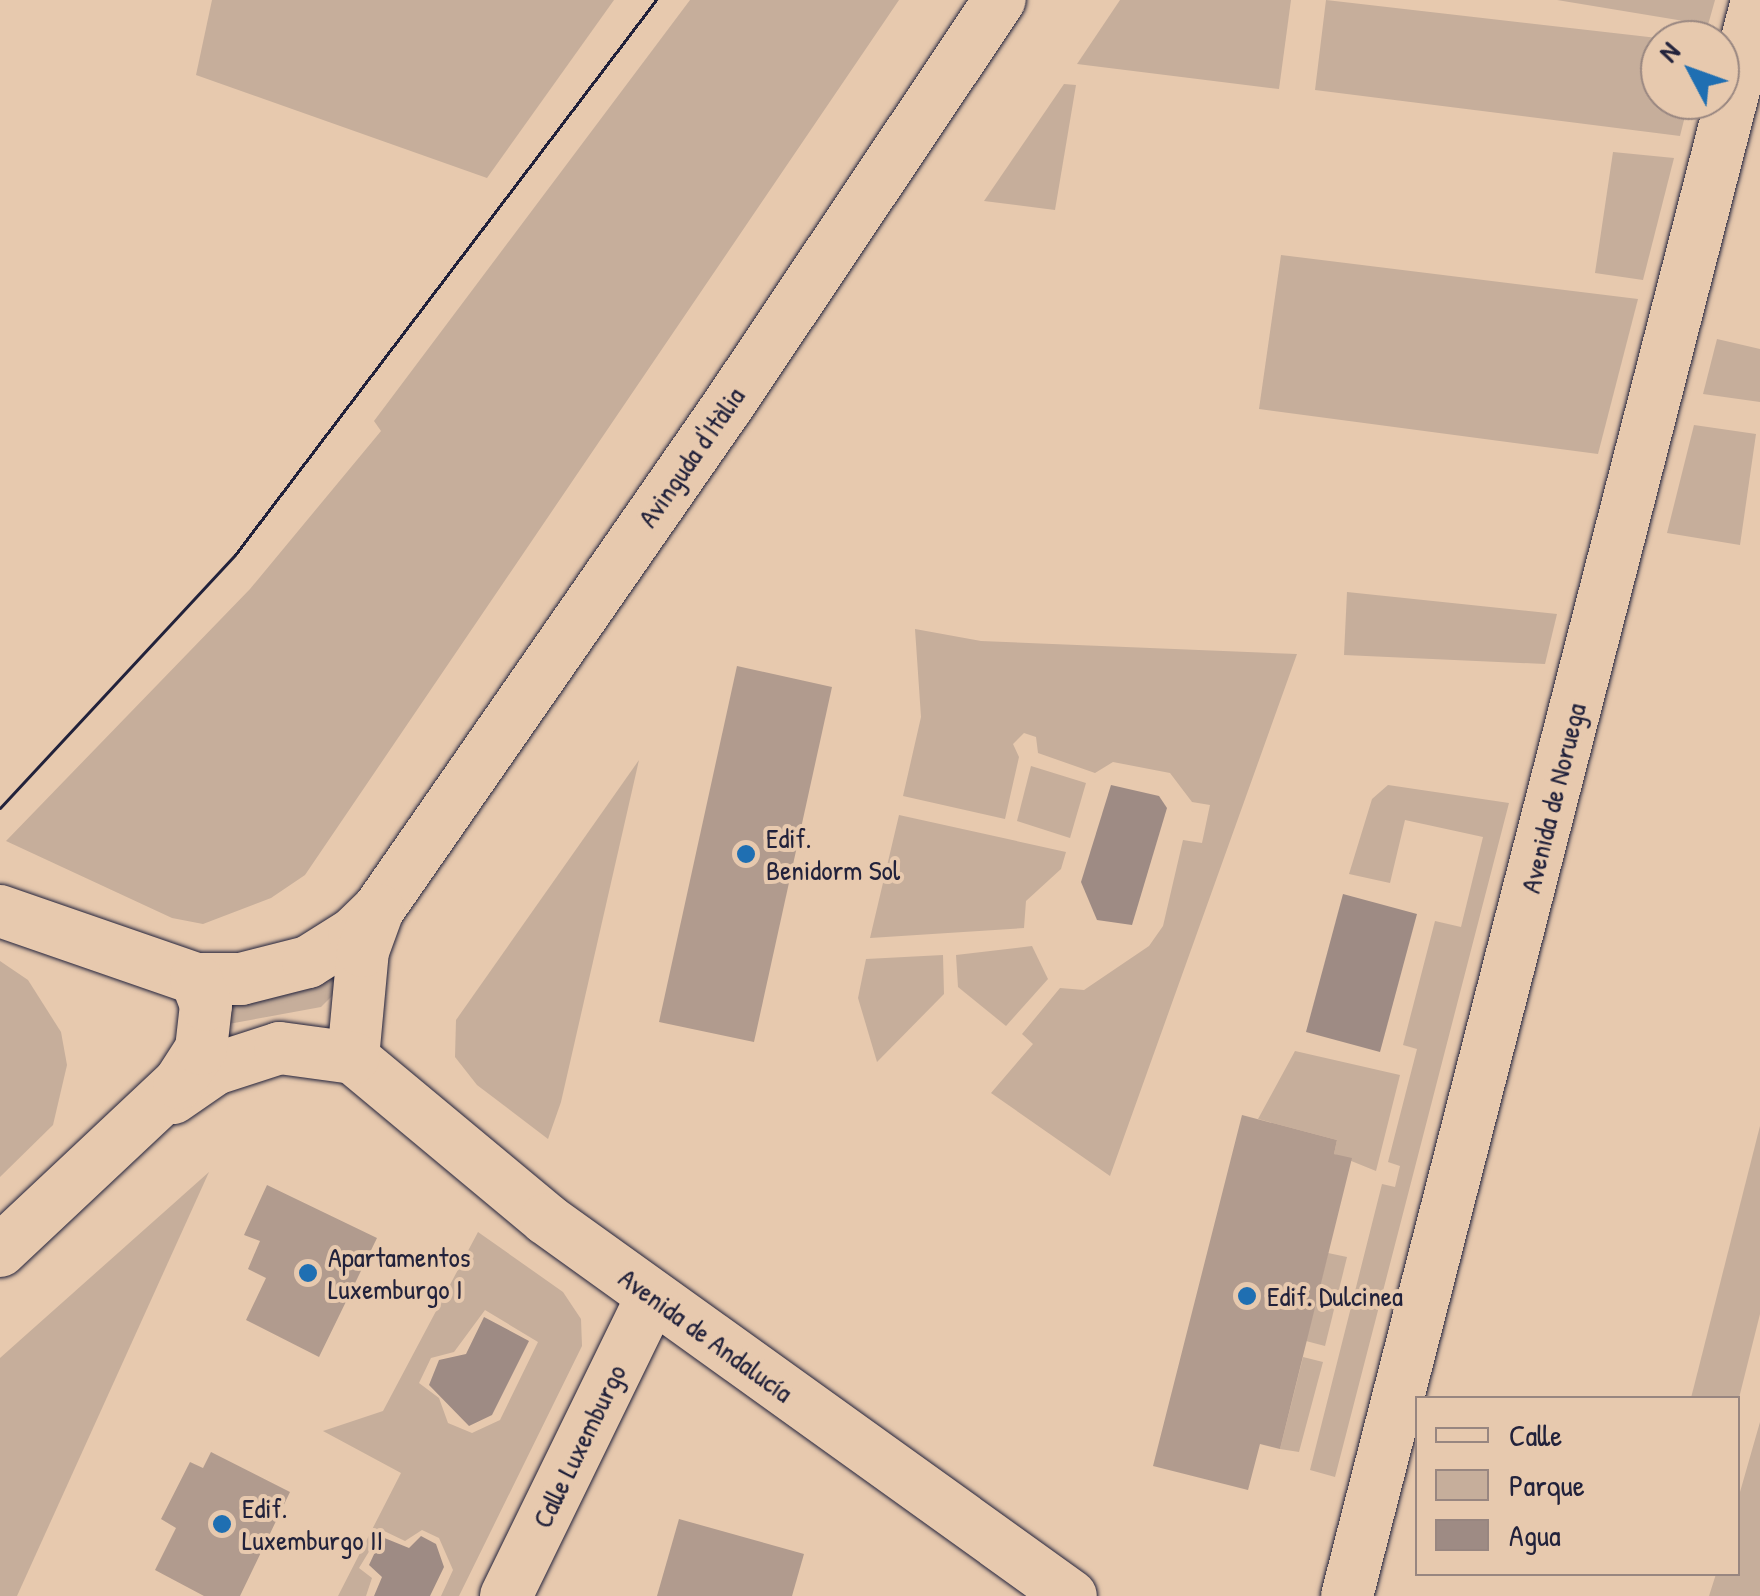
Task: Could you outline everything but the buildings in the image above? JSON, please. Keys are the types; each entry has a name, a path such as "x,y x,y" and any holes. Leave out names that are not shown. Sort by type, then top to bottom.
{"street":[{"name":"Avinguda d'Itàlia","path":"378,910 999,0"},
{"name":"Avenida de Noruega","path":"1347,1596 1757,0"},
{"path":"0,911 196,978 241,980 308,962 378,910"},
{"path":"140,1122 215,1069 280,1048 352,1058 362,951 378,910"},
{"path":"0,1251 140,1122 202,1050 206,1005 196,978"},
{"name":"Avenida de Andalucía","path":"352,1058 652,1297 1071,1596"},
{"name":"Calle Luxemburgo","path":"506,1596 652,1297"}],"green space":[{"path":"212,0 614,0 487,178 196,75"},
{"path":"690,0 899,0 305,875 271,898 203,924 172,918 6,841 250,589 381,431 374,421"},
{"path":"1120,0 1291,0 1279,89 1077,64"},
{"path":"1326,0 1640,36 1640,120 1684,120 1680,136 1315,90"},
{"path":"1557,0 1715,0 1709,20 1678,20"},
{"path":"1064,84 1076,85 1055,210 984,201"},
{"path":"1613,152 1674,158 1643,280 1595,273"},
{"path":"1281,255 1638,299 1598,454 1259,409"},
{"path":"1717,339 1760,349 1760,402 1703,394"},
{"path":"1694,425 1756,434 1740,545 1667,533"},
{"path":"1347,592 1557,614 1545,664 1344,655"},
{"path":"915,629 981,641 1297,654 1110,1176 991,1093 1033,1044 1022,1034 1060,988 1084,990 1149,946 1163,926 1183,840 1202,843 1210,805 1192,802 1170,773 1113,762 1095,773 1038,753 1036,737 1024,733 1013,744 1019,757 1005,819 903,796 921,717"},
{"path":"639,760 561,1102 548,1139 477,1085 455,1057 456,1020"},
{"path":"1031,766 1086,783 1070,838 1017,821"},
{"path":"1388,785 1509,803 1335,1477 1310,1470 1382,1184 1395,1187 1400,1166 1388,1162 1417,1049 1403,1045 1435,921 1461,927 1483,837 1405,820 1390,883 1349,874 1372,799"},
{"path":"899,815 1066,852 1061,869 1026,901 1024,928 870,938"},
{"path":"1032,946 1048,979 1006,1026 958,987 956,955"},
{"path":"342,955 341,987 321,1007 223,1025 218,1006"},
{"path":"943,955 944,994 877,1062 858,998 866,959"},
{"path":"0,961 28,980 61,1032 67,1065 53,1125 0,1177"},
{"path":"1295,1051 1400,1075 1376,1171 1334,1154 1337,1140 1258,1119"},
{"path":"1760,1126 1760,1314 1740,1396 1692,1396"},
{"path":"209,1172 17,1596 0,1596 0,1358"},
{"path":"478,1232 563,1292 581,1319 582,1346 459,1596 441,1596 453,1570 439,1538 422,1530 405,1541 382,1530 359,1568 372,1578 366,1596 338,1596 401,1473 323,1431 383,1411","holes":["485,1310 538,1342 500,1420 472,1433 448,1423 439,1398 419,1383 431,1358 454,1352"]},
{"path":"1328,1253 1347,1257 1325,1346 1306,1341"},
{"path":"1303,1357 1323,1362 1299,1452 1280,1449"},
{"path":"1760,1422 1760,1596 1709,1596 1715,1576 1740,1576 1740,1492"}],"water":[{"path":"1111,785 1159,796 1167,808 1132,925 1097,920 1081,882"},
{"path":"1343,894 1417,914 1380,1052 1306,1032"},
{"path":"484,1317 529,1341 492,1415 469,1426 429,1385 439,1360 466,1354"},
{"path":"421,1536 436,1544 444,1567 430,1596 374,1596 382,1577 369,1565 382,1537 409,1548"}],"tram line":[{"path":"0,808 235,555 656,0"}],"place":[{"name":"Edif. Benidorm Sol","path":"746,854"},
{"name":"Apartamentos Luxemburgo I","path":"308,1273"},
{"name":"Edif. Dulcinea","path":"1247,1296"},
{"name":"Edif. Luxemburgo II","path":"222,1524"}]}
